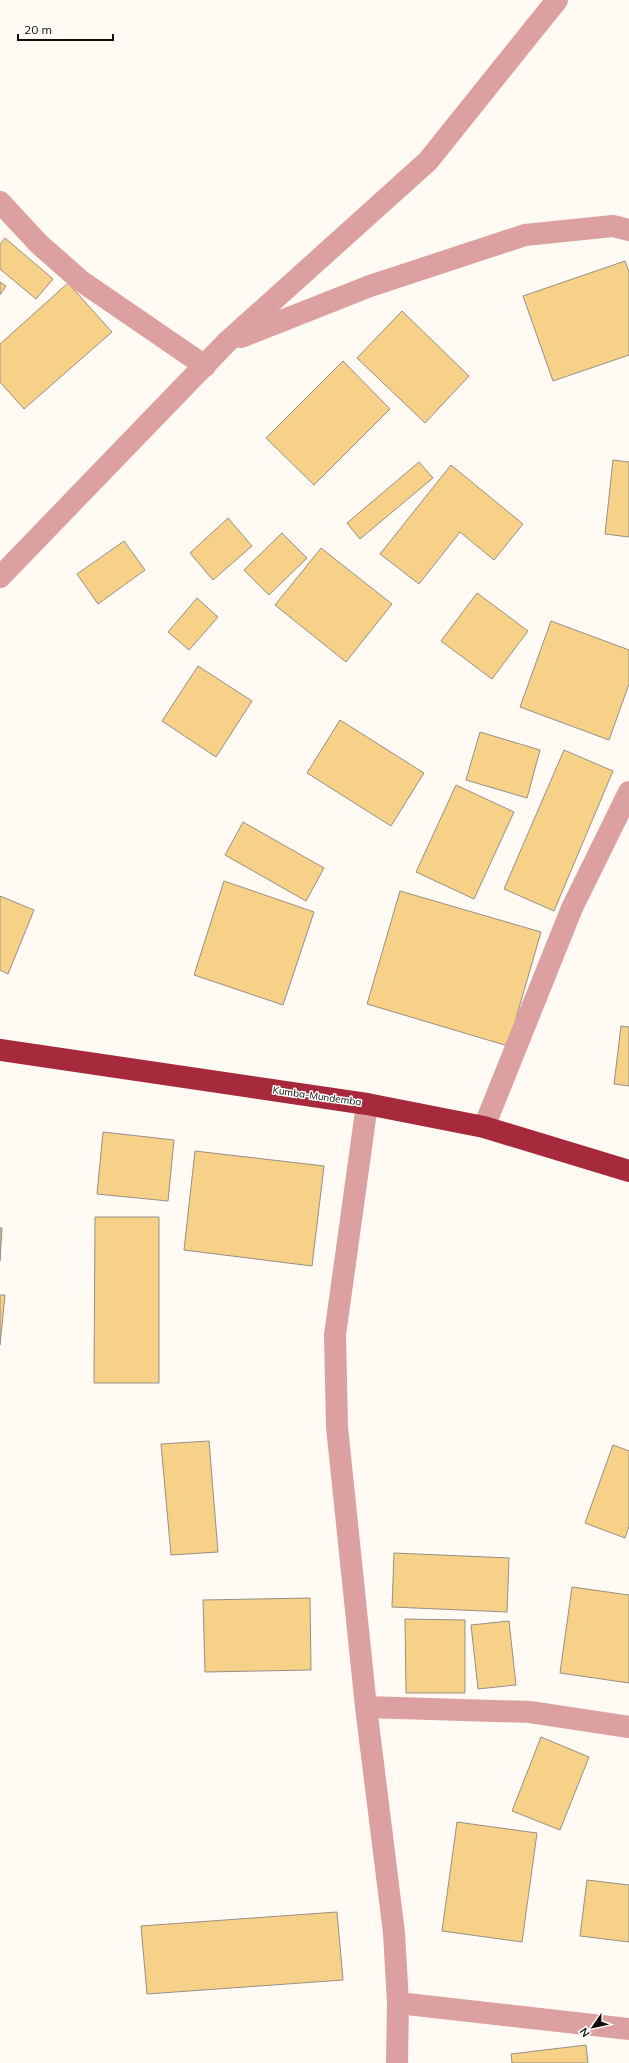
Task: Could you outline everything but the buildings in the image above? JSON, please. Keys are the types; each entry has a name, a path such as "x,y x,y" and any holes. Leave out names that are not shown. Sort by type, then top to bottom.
{"highway":[{"name":"Kumba-Mundemba","path":"0,1050 367,1104 484,1127 629,1171"}],"street":[{"path":"0,578 227,342 428,161 557,0"},
{"path":"0,202 39,244 81,281 205,366"},
{"path":"227,342 370,286 525,235 614,226 629,230"},
{"path":"484,1127 572,908 629,792"},
{"path":"367,1104 334,1334 337,1427 366,1707 394,1933 398,2003 397,2063"},
{"path":"366,1707 530,1712 629,1727"},
{"path":"398,2003 629,2029"}]}
